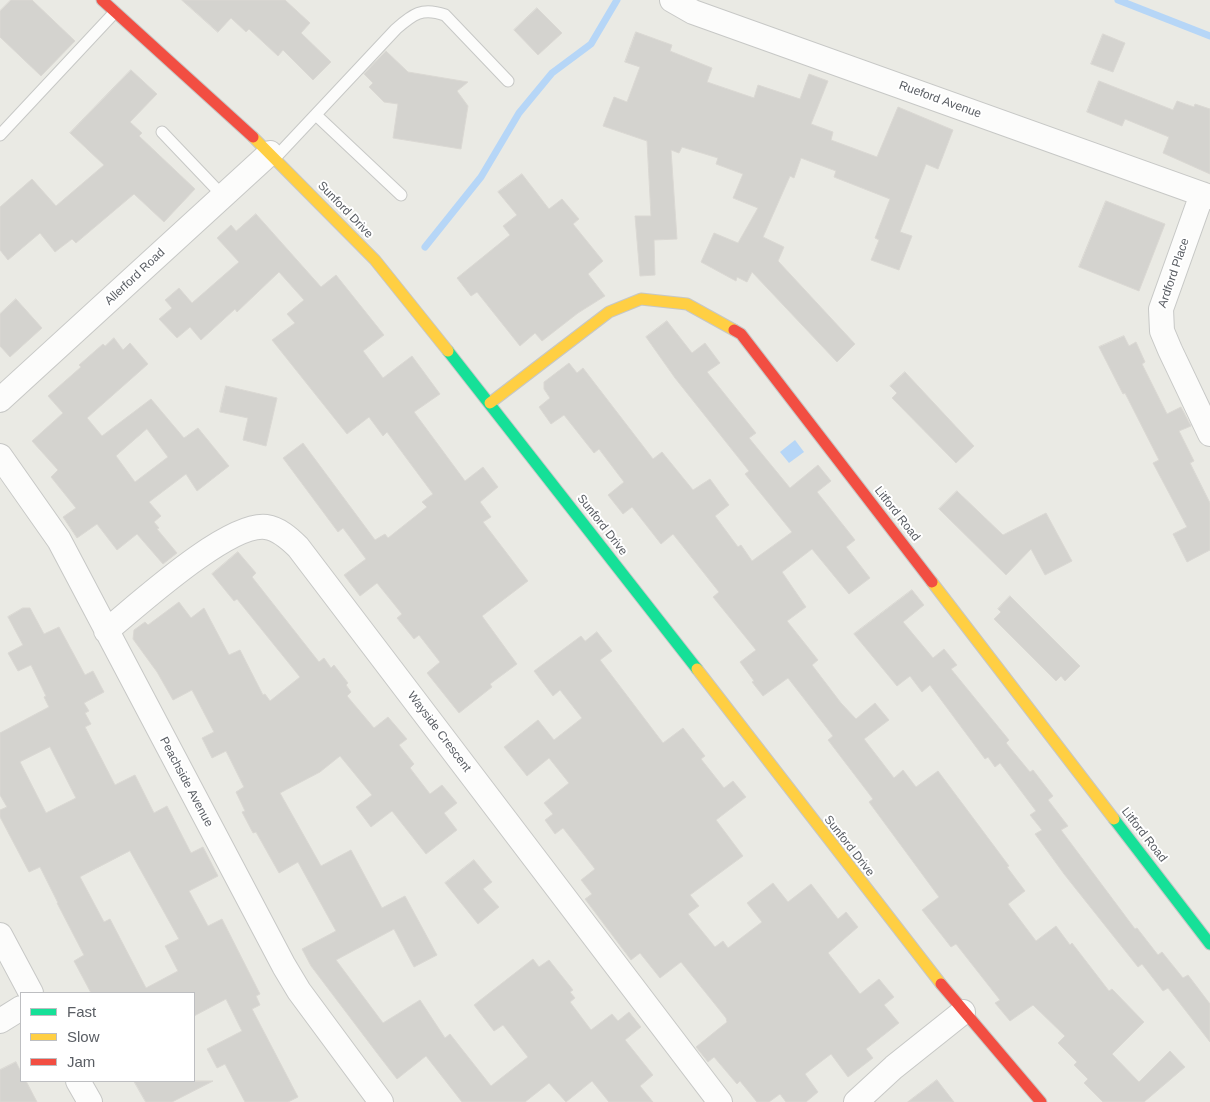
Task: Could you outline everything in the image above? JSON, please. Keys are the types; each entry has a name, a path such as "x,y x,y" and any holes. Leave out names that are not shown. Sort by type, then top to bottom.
{"street":[{"name":"Sunford Drive","path":"102,0 272,156 375,260 490,403 963,1012 1041,1102"},
{"name":"Rueford Avenue","path":"672,0 693,12 1206,195"},
{"name":"Allerford Road","path":"0,400 222,195 272,156"},
{"name":"Ardford Place","path":"1206,195 1161,309 1162,331 1210,434"},
{"name":"Litford Road","path":"490,403 609,312 641,299 687,304 741,334 1210,944"},
{"name":"Peachside Avenue","path":"0,456 59,540 284,966 299,990 381,1102"},
{"name":"Wayside Crescent","path":"106,630 214,545 239,531 265,527 284,534 298,547 720,1102"},
{"path":"0,935 30,992"},
{"path":"0,1021 20,1009"},
{"path":"856,1102 894,1067 963,1012"},
{"path":"79,1082 90,1102"}],"lane":[{"path":"272,156 316,115 396,29 416,13 431,10 445,16 508,81"},
{"path":"0,135 115,12"},
{"path":"316,115 401,195"},
{"path":"162,132 222,195"}],"water":[{"path":"795,440 804,452 789,463 780,452"}],"building":[{"path":"11,0 32,0 75,41 41,76 0,37 0,11"},
{"path":"182,0 285,0 310,23 301,33 331,62 313,80 283,50 278,56 249,29 246,32 231,18 218,32"},
{"path":"537,8 562,33 538,55 514,30"},
{"path":"636,32 672,45 670,51 712,68 707,82 754,98 758,85 800,99 809,74 828,81 811,124 833,132 831,140 877,157 898,107 953,130 938,169 926,164 900,232 912,236 899,270 871,260 879,240 875,238 890,199 834,177 836,171 801,158 794,178 790,176 763,237 784,247 778,261 855,344 837,362 752,272 747,282 737,277 736,281 701,262 714,233 738,243 758,208 733,198 743,174 716,164 718,158 682,147 679,153 671,150 677,239 654,240 655,275 640,276 635,216 651,216 647,141 603,126 614,97 627,102 640,67 625,62"},
{"path":"1103,34 1125,43 1113,72 1091,64"},
{"path":"386,51 408,72 468,82 457,91 468,106 461,149 393,138 398,104 384,102 369,87 373,83 364,74"},
{"path":"131,70 157,94 130,122 142,133 139,136 195,189 164,222 134,194 76,243 72,239 55,252 40,233 8,260 0,250 0,207 32,179 56,206 104,165 70,133"},
{"path":"1099,81 1173,110 1177,101 1194,107 1195,104 1210,109 1210,174 1163,153 1169,137 1125,119 1122,126 1087,112"},
{"path":"522,174 549,209 562,199 579,219 573,224 603,261 588,274 605,296 578,313 542,341 535,333 520,346 477,292 471,296 457,278 510,235 503,226 517,215 498,192"},
{"path":"1106,201 1165,224 1139,291 1079,267"},
{"path":"256,214 321,287 336,275 384,335 363,351 383,378 412,356 440,394 414,412 465,481 483,467 498,487 480,502 491,517 483,522 528,581 482,616 517,664 490,684 492,687 459,713 427,673 440,662 419,635 414,639 397,618 402,614 377,583 360,596 344,575 366,559 343,528 338,532 283,458 303,443 375,540 385,534 388,538 427,507 422,502 433,494 387,432 383,436 369,417 347,434 272,340 295,323 287,314 304,300 279,272 237,312 235,309 201,340 190,327 177,338 159,319 172,308 165,300 179,288 192,303 239,262 217,238 231,225 236,231"},
{"path":"16,299 42,328 10,357 0,346 0,314"},
{"path":"667,321 692,353 705,343 720,363 707,372 756,433 749,438 790,488 818,465 831,481 817,492 855,540 846,547 870,578 849,594 812,549 782,572 806,607 787,621 818,660 812,665 841,703 856,719 875,703 889,720 864,739 894,778 903,770 916,787 938,771 1009,866 1007,867 1025,891 1008,904 1036,941 1056,926 1070,945 1072,943 1109,991 1112,989 1144,1022 1112,1054 1139,1082 1170,1051 1185,1067 1144,1102 1103,1102 1084,1083 1088,1079 1074,1065 1077,1062 1058,1043 1065,1036 1033,1005 1010,1021 995,1003 1000,1000 956,944 951,947 922,910 939,897 869,802 873,799 828,740 833,736 788,678 763,696 740,662 756,650 713,597 719,592 673,534 661,544 632,507 623,514 608,495 624,482 599,449 594,453 564,415 551,424 539,407 550,398 544,389 544,382 569,363 577,373 583,368 653,459 662,452 693,490 710,479 729,505 715,516 738,547 741,545 752,561 792,532 745,474 749,471 675,378 646,337"},
{"path":"1124,336 1129,346 1136,342 1145,362 1142,364 1167,414 1181,407 1191,426 1179,431 1194,461 1190,463 1210,503 1210,550 1187,562 1173,534 1187,527 1153,463 1159,460 1099,347"},
{"path":"114,338 123,350 130,343 148,364 87,418 102,436 151,399 184,438 198,428 229,466 197,491 186,474 149,502 161,516 154,522 159,528 157,529 177,553 163,564 137,534 117,550 97,524 77,538 63,517 76,508 51,477 58,470 32,441 63,413 48,396 81,367 79,365 103,344 105,346","holes":["147,429 168,457 135,482 116,456"]},
{"path":"905,372 974,446 956,463 892,398 897,393 890,386"},
{"path":"226,386 277,398 266,446 243,440 248,418 220,412"},
{"path":"957,491 1003,535 1046,513 1072,561 1045,575 1031,549 1006,575 939,509"},
{"path":"238,552 256,573 252,577 319,662 324,658 331,668 334,665 348,683 346,685 351,692 347,696 374,728 388,717 407,739 399,745 414,764 410,768 430,794 442,785 457,803 444,813 457,830 426,854 392,811 371,827 356,807 372,795 340,756 320,772 280,793 321,866 351,850 382,908 405,896 437,955 414,967 394,929 336,960 383,1023 420,1000 445,1038 450,1034 491,1086 528,1057 503,1025 494,1031 474,1005 533,959 539,967 549,960 573,990 570,992 575,998 570,1002 591,1030 612,1014 618,1021 629,1012 641,1027 625,1040 653,1075 640,1086 653,1102 609,1102 592,1081 566,1102 549,1083 525,1102 462,1102 426,1056 397,1079 311,966 302,949 336,931 298,862 279,873 256,832 253,833 242,812 245,811 236,792 244,787 226,751 212,758 202,738 214,732 192,690 173,700 157,672 133,639 134,630 145,622 148,625 179,602 191,618 204,608 229,655 240,650 263,695 265,694 270,701 300,677 237,599 234,601 212,574"},
{"path":"912,590 924,605 903,622 933,658 944,649 957,665 951,669 1009,740 1006,743 1030,772 1033,770 1053,796 1048,800 1068,826 1061,830 1135,929 1137,928 1158,955 1162,952 1183,978 1188,975 1210,1004 1210,1042 1168,988 1163,991 1142,964 1138,967 1064,874 1035,834 1042,830 1030,815 1036,811 1000,763 995,767 988,757 985,759 930,685 922,692 910,676 897,686 854,634"},
{"path":"1010,596 1080,666 1065,681 1061,676 1056,681 994,619 1001,612 998,609"},
{"path":"23,608 30,608 44,634 59,627 85,675 93,671 104,692 84,703 89,711 85,713 91,724 85,727 115,785 135,775 154,813 167,806 191,853 203,847 218,876 189,891 208,926 222,919 260,994 256,996 260,1005 252,1009 298,1097 288,1102 245,1102 225,1064 217,1068 207,1049 242,1031 226,999 195,1015 195,992 90,992 74,961 84,955 40,867 29,872 0,817 0,810 7,807 0,795 0,733 49,707 44,697 46,696 31,665 18,671 8,653 23,645 8,617","holes":["50,747 76,798 46,813 20,762","130,851 179,939 165,946 178,971 146,988 110,919 104,922 80,877"]},
{"path":"597,632 612,651 600,660 663,743 683,728 705,756 701,759 724,788 733,781 746,797 716,820 743,856 690,895 699,906 688,914 715,947 723,941 728,948 762,922 747,903 773,883 788,902 811,884 838,919 846,912 858,927 828,953 860,994 879,979 894,997 884,1005 899,1023 866,1049 873,1058 848,1077 831,1054 805,1074 818,1092 806,1102 786,1102 780,1094 769,1102 757,1102 740,1081 737,1084 714,1057 708,1062 696,1047 727,1022 726,1018 681,962 660,978 640,953 631,960 585,899 592,894 581,880 595,869 563,828 555,834 545,820 553,814 544,803 569,783 549,758 527,776 504,747 538,720 554,740 582,718 560,690 553,696 534,671 581,636 585,641"},
{"path":"474,860 492,882 483,889 499,907 478,924 445,883"},
{"path":"16,1062 20,1070 20,1082 27,1082 37,1102 0,1102 0,1070"},
{"path":"937,1080 954,1102 908,1102"},
{"path":"213,1081 172,1102 146,1102 135,1082"}],"waterway":[{"path":"425,247 481,177 519,113 552,73 591,44 617,0"},
{"path":"1118,0 1210,36"}],"traffic: fast":[{"path":"448,351 697,669"},
{"path":"1114,819 1210,944"}],"traffic: slow":[{"path":"253,137 375,260 448,351"},
{"path":"490,403 609,312 641,299 687,304 734,330"},
{"path":"932,582 1114,819"},
{"path":"697,669 941,984"}],"traffic: jam":[{"path":"102,0 253,137"},
{"path":"734,330 741,334 932,582"},
{"path":"941,984 1041,1102"}]}
